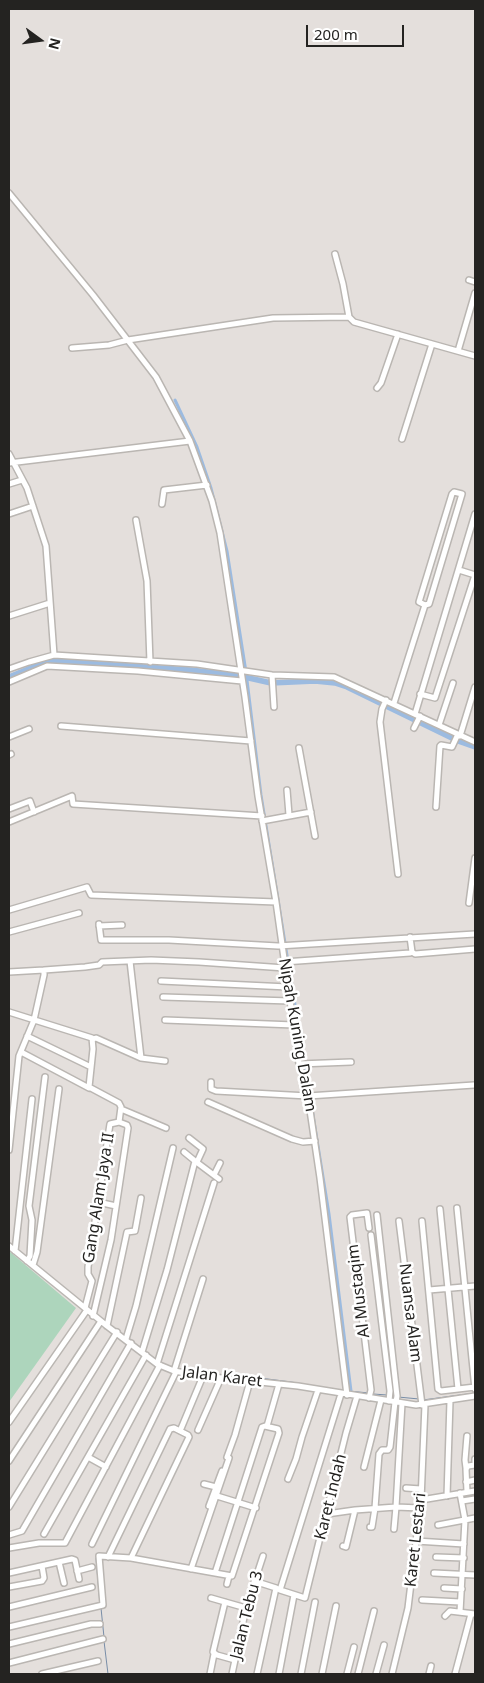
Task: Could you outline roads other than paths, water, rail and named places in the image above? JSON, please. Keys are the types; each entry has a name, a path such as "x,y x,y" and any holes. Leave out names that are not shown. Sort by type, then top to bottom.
{"street":[{"name":"Nipah Kuning Dalam","path":"9,193 128,340 165,391 190,441 207,485 220,533 243,674 290,1001 309,1096 345,1392"},
{"path":"335,254 349,317 354,322 475,356"},
{"path":"458,351 475,293"},
{"path":"72,348 109,345 128,340 273,318 349,317"},
{"path":"377,388 381,383 398,334"},
{"path":"402,439 432,344"},
{"path":"11,462 190,441"},
{"path":"9,454 11,462 22,480 33,506 46,546 54,655"},
{"path":"9,484 22,480"},
{"path":"162,504 164,490 207,485"},
{"path":"454,492 462,494 430,604 424,604 419,602 452,494 454,492"},
{"path":"9,514 33,506"},
{"path":"414,728 418,715 420,694 475,514"},
{"path":"136,520 147,581 150,662"},
{"path":"420,694 435,698 475,575 458,570"},
{"path":"9,616 50,603"},
{"path":"394,704 424,604"},
{"path":"9,670 54,655 197,664 243,674"},
{"path":"9,682 47,666 158,673 334,677 475,742"},
{"path":"272,677 274,706"},
{"path":"438,726 453,683"},
{"path":"436,807 440,746 452,747 475,687"},
{"path":"386,701 382,709 380,722 398,874"},
{"path":"61,726 251,740"},
{"path":"9,737 29,729"},
{"path":"299,748 315,836"},
{"path":"287,790 289,815"},
{"path":"9,822 72,796 73,804 264,819 286,818 289,815 311,812"},
{"path":"9,809 30,801 34,812"},
{"path":"469,903 475,858"},
{"path":"9,910 85,887 88,888 92,895 276,902"},
{"path":"9,932 79,913"},
{"path":"122,925 99,925 101,940 169,940 282,946 475,934"},
{"path":"410,937 414,954 475,949"},
{"path":"9,972 85,967 99,965 102,962 130,961 180,960 285,965 410,953"},
{"path":"130,961 141,1058"},
{"path":"9,1150 18,1060 34,1020 43,984 44,970"},
{"path":"162,981 288,987"},
{"path":"163,997 290,1001"},
{"path":"9,1012 93,1039 96,1038 141,1058 166,1061"},
{"path":"165,1020 294,1025"},
{"path":"27,1036 91,1067"},
{"path":"89,1088 93,1039"},
{"path":"21,1052 118,1102 121,1109 119,1122 128,1127 111,1240 94,1316"},
{"path":"303,1064 351,1062"},
{"path":"28,1261 32,1224 29,1206 45,1077"},
{"path":"211,1082 211,1088 214,1090 309,1096 474,1085"},
{"path":"33,1266 38,1252 59,1089"},
{"path":"14,1251 32,1099"},
{"path":"208,1102 292,1139 303,1142 315,1141"},
{"path":"121,1109 166,1128"},
{"name":"Gang Alam Jaya II","path":"9,1422 86,1309 92,1283 92,1278 88,1274 88,1267 111,1124 119,1122"},
{"path":"44,1534 144,1353 196,1162 203,1149 189,1138"},
{"path":"9,1535 22,1531 129,1341 153,1226 173,1148"},
{"path":"9,1548 39,1543 65,1543 158,1364 217,1181 214,1175 184,1152"},
{"path":"214,1175 220,1163"},
{"path":"107,1326 127,1232 135,1231 141,1198"},
{"path":"98,1202 116,1206"},
{"path":"422,1221 438,1389 440,1391 475,1388 457,1208"},
{"path":"440,1209 458,1390"},
{"name":"Al Mustaqim","path":"369,1228 367,1213 352,1214 350,1217 371,1390 369,1397"},
{"path":"377,1215 395,1400 396,1507 394,1529"},
{"name":"Nuansa Alam","path":"399,1220 423,1405"},
{"path":"370,1527 372,1527 375,1508 380,1452 388,1450 390,1447 395,1400 390,1391 371,1235"},
{"name":"Jalan Karet","path":"9,1246 100,1321 158,1364 175,1371 203,1376 345,1392 357,1396 423,1405 475,1396"},
{"path":"92,1544 175,1371 202,1279"},
{"path":"429,1290 475,1286"},
{"path":"9,1461 100,1321"},
{"path":"9,1507 116,1332"},
{"path":"180,1431 203,1376"},
{"path":"198,1430 221,1378"},
{"path":"210,1506 235,1435 250,1381"},
{"path":"267,1426 279,1384"},
{"path":"288,1479 318,1390"},
{"path":"257,1674 278,1589 345,1392"},
{"name":"Karet Indah","path":"294,1595 305,1598 357,1396"},
{"path":"364,1467 381,1400"},
{"path":"447,1496 450,1401"},
{"name":"Karet Lestari","path":"392,1674 407,1614 421,1500 423,1405"},
{"path":"9,1627 103,1604 98,1557 131,1558 229,1576 233,1576 280,1432 278,1429 267,1426 262,1428 215,1573"},
{"path":"108,1557 170,1429 174,1428 189,1437 131,1558"},
{"path":"467,1436 465,1460 467,1492"},
{"path":"88,1457 106,1467"},
{"path":"191,1569 230,1459 227,1457"},
{"path":"466,1468 475,1465 475,1459"},
{"path":"466,1482 475,1480"},
{"path":"204,1484 216,1487"},
{"path":"406,1488 421,1489"},
{"path":"421,1500 475,1491"},
{"path":"460,1493 466,1520 460,1612"},
{"path":"217,1496 256,1508"},
{"path":"462,1501 475,1499"},
{"path":"326,1514 375,1508 420,1508"},
{"path":"343,1546 346,1547 355,1510"},
{"path":"438,1525 475,1518"},
{"path":"416,1540 464,1544"},
{"name":"Jalan Tebu 3","path":"232,1674 246,1608 263,1556"},
{"path":"436,1557 464,1558"},
{"path":"9,1573 74,1559 79,1579"},
{"path":"59,1562 64,1583"},
{"path":"9,1587 42,1580 44,1578 42,1566"},
{"path":"77,1571 92,1567"},
{"path":"434,1573 475,1575"},
{"path":"227,1584 229,1576"},
{"path":"254,1581 294,1595 279,1674"},
{"path":"9,1607 92,1587"},
{"path":"444,1588 462,1589"},
{"path":"211,1598 246,1608"},
{"path":"422,1600 460,1602"},
{"path":"210,1674 224,1602"},
{"path":"301,1674 315,1602"},
{"path":"322,1674 336,1606"},
{"path":"358,1674 374,1610"},
{"path":"445,1616 450,1611 474,1614 455,1674"},
{"path":"9,1644 91,1624 100,1624"},
{"path":"9,1663 103,1640"},
{"path":"376,1674 384,1644"},
{"path":"347,1674 354,1646"},
{"path":"214,1654 235,1660"},
{"path":"42,1674 98,1661"},
{"path":"428,1674 431,1666"}],"waterway":[{"path":"175,400 197,447 211,488 227,551 246,672 261,795 309,1091"},
{"path":"9,677 45,662 56,661 191,670 240,676 271,683 315,681 335,683 347,687 458,741 475,747"},
{"path":"312,1109 329,1214 351,1391"},
{"path":"236,1375 344,1391"},
{"path":"348,1391 369,1393"},
{"path":"423,1400 475,1393"},
{"path":"373,1394 387,1395"},
{"path":"398,1397 419,1399"},
{"path":"96,1558 100,1604"},
{"path":"101,1608 104,1637"},
{"path":"104,1641 108,1674"}]}
